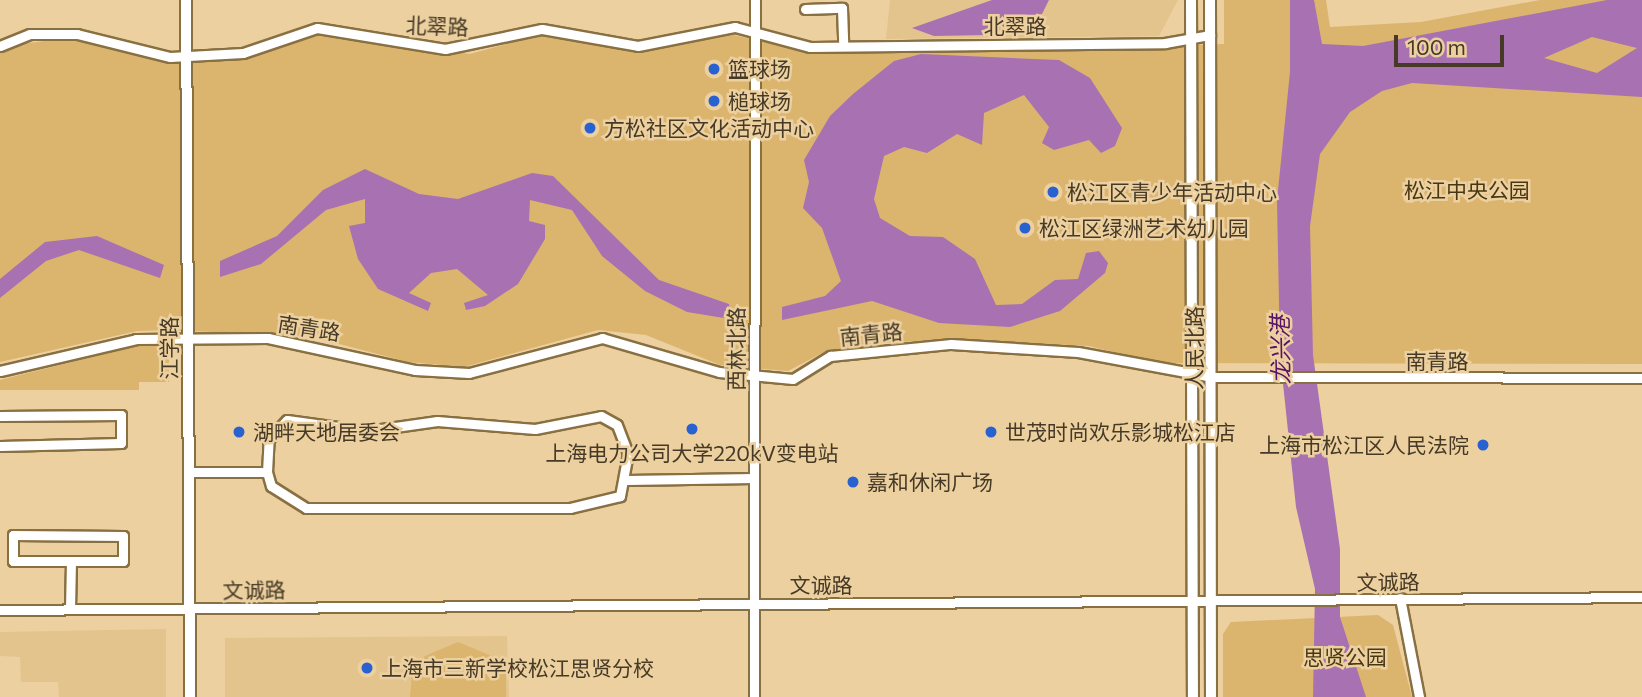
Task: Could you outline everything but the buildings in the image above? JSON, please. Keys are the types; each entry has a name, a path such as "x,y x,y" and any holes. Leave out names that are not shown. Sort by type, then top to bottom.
{"main road":[{"name":"江学路","path":"186,0 190,697"},
{"name":"人民北路","path":"1191,0 1193,697"},
{"name":"人民北路","path":"1210,0 1213,377 1211,697"}],"street":[{"name":"西林北路","path":"754,697 755,0"},
{"path":"805,9 842,8 843,44"},
{"name":"北翠路","path":"0,46 30,34 77,34 187,56 243,53 317,29 445,49 542,29 638,46 735,27 789,45 1165,43 1210,35"},
{"name":"南青路","path":"0,371 136,339 268,338 415,370 470,373 602,338 719,372 753,371 793,379 830,356 951,344 1079,352 1213,377 1323,380 1642,377"},
{"path":"0,416 121,415 121,443 0,446"},
{"path":"601,416 617,425 628,453 627,480 620,496 601,505 306,508 286,500 267,472 268,439 287,420 367,431 437,421 535,429 601,416"},
{"path":"188,472 267,472"},
{"path":"627,480 754,478"},
{"path":"13,535 122,536 123,561 71,561 13,561 13,535"},
{"path":"70,609 71,561"},
{"name":"文诚路","path":"0,610 1642,597"},
{"path":"1400,598 1419,697"}],"shaded area":[{"path":"890,0 1178,0 1159,36 886,39"},
{"path":"166,629 166,697 59,697 58,682 21,682 20,657 0,656 0,632"},
{"name":"上海市三新学校松江思贤分校","path":"507,636 509,697 225,697 225,638"}],"green space":[{"name":"松江中央公园","path":"1224,0 1326,0 1330,27 1421,22 1540,0 1642,0 1642,364 1157,363 1089,346 954,339 864,344 822,353 788,371 720,365 646,335 598,330 464,367 408,362 309,336 168,330 137,331 0,362 0,49 8,46 73,37 172,64 249,57 318,33 470,54 539,35 635,50 725,33 803,51 1152,47 1224,44"},
{"path":"136,346 169,346 169,382 139,382 139,390 0,390 0,380"},
{"name":"思贤公园","path":"1378,615 1393,625 1412,697 1223,697 1223,634 1231,622"},
{"path":"458,642 506,662 506,697 410,697 412,674 425,656"}],"water":[{"path":"992,0 1049,0 1042,14 989,35 934,36 912,28"},
{"name":"龙兴港","path":"1290,0 1314,0 1322,44 1363,46 1607,0 1642,0 1642,97 1412,83 1382,91 1350,112 1320,154 1310,226 1313,355 1340,549 1340,617 1366,697 1313,697 1315,589 1296,507 1280,355 1277,200 1290,72","holes":["1592,37 1637,48 1597,73 1544,58"]},
{"path":"921,54 1059,60 1090,78 1122,128 1115,146 1101,153 1089,140 1054,150 1042,143 1049,127 1024,95 984,113 982,145 957,134 927,153 904,147 884,156 874,199 880,218 910,236 943,237 975,259 996,305 1022,304 1055,280 1078,279 1086,253 1099,251 1108,263 1105,273 1060,311 1010,327 939,323 872,301 782,320 782,307 825,296 841,281 822,228 803,208 809,182 804,160 830,116 853,94 894,61"},
{"path":"365,169 419,194 458,199 532,173 553,176 659,280 729,304 730,319 687,312 645,291 602,256 572,210 530,200 529,221 545,225 545,239 518,284 485,306 466,310 464,303 488,295 457,269 431,273 409,293 431,303 428,311 378,289 358,259 349,226 365,223 365,199 326,210 261,264 220,277 220,261 277,236 323,190"},
{"path":"97,236 164,265 160,278 79,250 46,261 0,298 0,279 45,242"}],"place":[{"name":"篮球场","path":"714,69"},
{"name":"槌球场","path":"714,101"},
{"name":"方松社区文化活动中心","path":"590,128"},
{"name":"松江区青少年活动中心","path":"1053,192"},
{"name":"松江区绿洲艺术幼儿园","path":"1025,228"},
{"name":"上海电力公司大学220kV变电站","path":"692,429"},
{"name":"湖畔天地居委会","path":"239,432"},
{"name":"世茂时尚欢乐影城松江店","path":"991,432"},
{"name":"上海市松江区人民法院","path":"1483,445"},
{"name":"嘉和休闲广场","path":"853,482"},
{"name":"上海市三新学校松江思贤分校","path":"367,668"}]}
